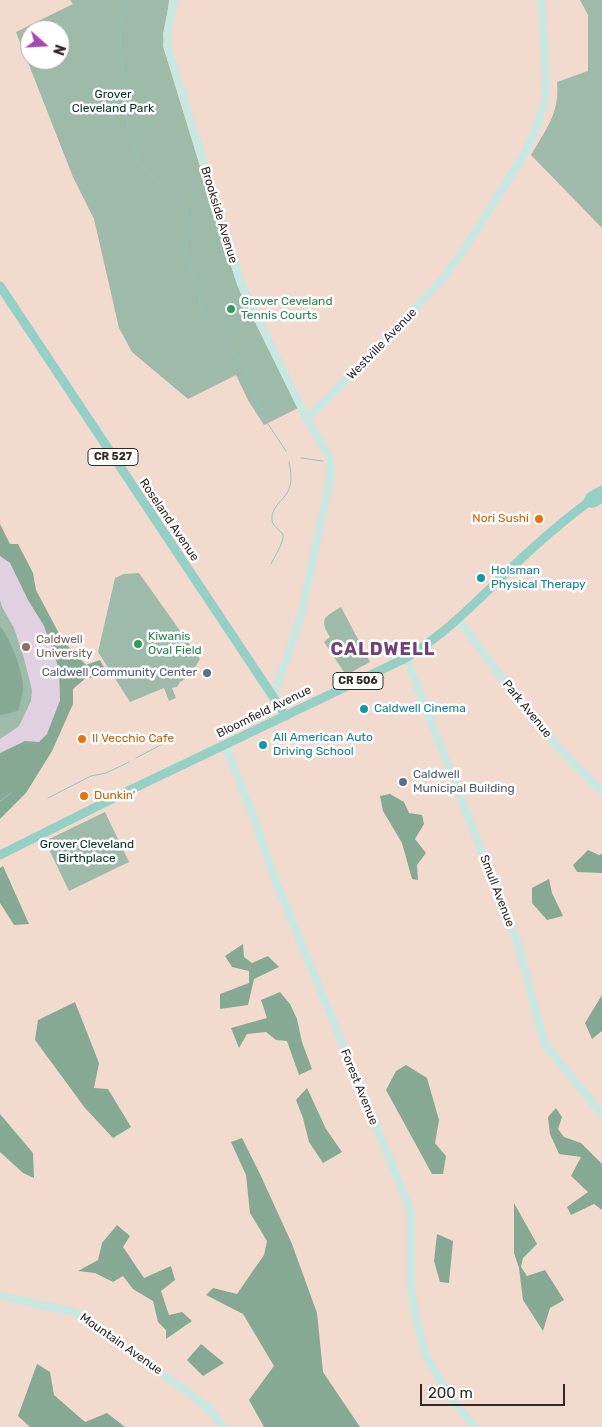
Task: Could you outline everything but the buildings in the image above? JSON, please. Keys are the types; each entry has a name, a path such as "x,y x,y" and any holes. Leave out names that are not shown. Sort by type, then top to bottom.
{"main road":[{"name":"Roseland Avenue","path":"0,286 286,716"},
{"name":"Bloomfield Avenue","path":"0,855 406,658 437,638 458,620 545,537 587,503 590,497 602,490"},
{"name":"Bloomfield Avenue","path":"587,503 594,503 602,498"}],"street":[{"name":"Brookside Avenue","path":"174,0 167,34 168,48 241,284 308,419"},
{"name":"Westville Avenue","path":"308,419 441,281 465,248 522,158 540,119 546,93 540,0"},
{"path":"273,698 301,616 330,478 329,457 308,419"},
{"name":"Park Avenue","path":"458,620 541,729 602,792"},
{"name":"Smull Avenue","path":"406,658 517,942 544,1043 602,1114"},
{"name":"Forest Avenue","path":"225,745 254,818 274,877 408,1204 410,1215 412,1294 414,1310 426,1356 450,1396 475,1427"},
{"name":"Mountain Avenue","path":"0,1296 75,1312 199,1400 211,1411 223,1427"}],"shaded area":[{"name":"Caldwell University","path":"0,556 10,563 28,600 44,626 59,669 60,700 47,734 39,742 25,741 0,753"}],"green space":[{"name":"Grover Cleveland Park","path":"70,0 169,0 163,46 226,251 240,292 298,408 264,425 248,400 236,375 188,399 132,352 119,328 94,219 73,177 31,70 70,70 70,20 40,20 73,4"},
{"path":"580,0 602,0 602,228 531,155 547,129 554,112 557,82 588,71 588,15"},
{"name":"Grover Cleveland Park","path":"20,30 20,42 16,32"},
{"path":"0,524 10,544 18,544 33,573 36,590 63,641 86,665 100,660 106,671 100,678 86,678 73,689 73,704 52,751 26,793 0,819 0,753 25,741 39,742 47,734 60,700 59,669 44,626 28,600 10,563 0,556"},
{"path":"139,573 200,659 190,676 180,682 177,687 172,688 176,698 169,701 164,688 130,702 98,652 115,578 124,574"},
{"path":"0,600 14,628 32,690 31,701 19,726 0,739 0,715 4,713 7,637 0,626"},
{"path":"341,607 370,662 346,675 324,642 330,637 325,626 325,619"},
{"path":"0,626 8,638 15,655 21,673 23,688 18,711 0,715"},
{"path":"390,794 404,802 409,813 422,815 424,824 415,839 426,853 417,865 418,880 412,879 402,843 383,811 380,796"},
{"name":"Grover Cleveland Birthplace","path":"105,812 129,862 69,891 45,841"},
{"path":"588,850 599,855 602,854 602,873 577,872 573,865"},
{"path":"3,866 29,924 14,925 0,903 0,868"},
{"path":"549,879 552,893 563,916 547,920 532,903 532,888"},
{"path":"243,944 244,957 252,963 268,956 279,967 254,979 248,1005 220,1009 220,994 249,983 249,971 232,967 225,956"},
{"path":"280,992 290,1004 297,1019 302,1042 312,1069 299,1075 287,1041 276,1040 266,1032 247,1034 239,1048 231,1028 267,1018 261,1000"},
{"path":"602,995 602,1031 592,1039 585,1023"},
{"path":"75,1002 99,1063 94,1088 108,1089 131,1127 113,1138 85,1108 35,1040 38,1020"},
{"path":"406,1065 427,1078 439,1120 435,1143 446,1156 443,1174 432,1174 386,1090 396,1071"},
{"path":"307,1088 326,1129 342,1152 323,1163 309,1142 296,1100"},
{"path":"556,1108 562,1117 558,1129 564,1137 581,1143 602,1164 602,1210 594,1204 571,1215 567,1207 588,1192 571,1176 581,1157 559,1154 550,1134 548,1117"},
{"path":"0,1114 33,1153 34,1178 23,1173 0,1152"},
{"path":"242,1138 292,1244 317,1313 323,1372 360,1427 264,1427 249,1400 274,1366 243,1314 206,1295 213,1288 237,1294 264,1255 267,1241 250,1213 246,1175 231,1142"},
{"path":"514,1203 537,1244 523,1258 521,1267 527,1276 545,1270 564,1300 550,1308 543,1331 523,1300 519,1268 514,1253"},
{"path":"117,1225 130,1236 123,1247 144,1278 171,1266 175,1280 161,1291 169,1315 182,1312 192,1321 166,1339 166,1330 158,1322 153,1301 133,1289 123,1276 113,1282 95,1273 78,1271 98,1260 102,1243"},
{"path":"437,1234 453,1241 449,1283 440,1282 434,1261"},
{"path":"201,1344 224,1363 203,1376 187,1360"},
{"path":"37,1364 50,1372 54,1395 85,1422 107,1413 125,1427 30,1427 18,1416"}],"waterway":[{"path":"124,0 120,38 128,133 139,161 147,172 177,198 185,208 189,224 185,252 198,286 200,303 207,322 226,343 245,369 262,415 286,451"},
{"path":"301,458 323,461"},
{"path":"271,564 283,537 282,533 273,524 272,515 290,486 291,473 289,462"},
{"path":"136,758 172,739"},
{"path":"48,798 91,776 106,773 129,762"},
{"path":"0,801 11,793"}],"place":[{"name":"Grover Ceveland Tennis Courts","path":"231,309"},
{"name":"Nori Sushi","path":"539,519"},
{"name":"Holsman Physical Therapy","path":"481,578"},
{"name":"Kiwanis Oval Field","path":"138,644"},
{"name":"Caldwell University","path":"26,647"},
{"name":"Caldwell Community Center","path":"207,673"},
{"name":"Caldwell Cinema","path":"364,709"},
{"name":"Il Vecchio Cafe","path":"82,739"},
{"name":"All American Auto Driving School","path":"263,745"},
{"name":"Caldwell Municipal Building","path":"403,782"},
{"name":"Dunkin'","path":"84,796"}],"district":[{"name":"CALDWELL","path":"383,650"}]}
